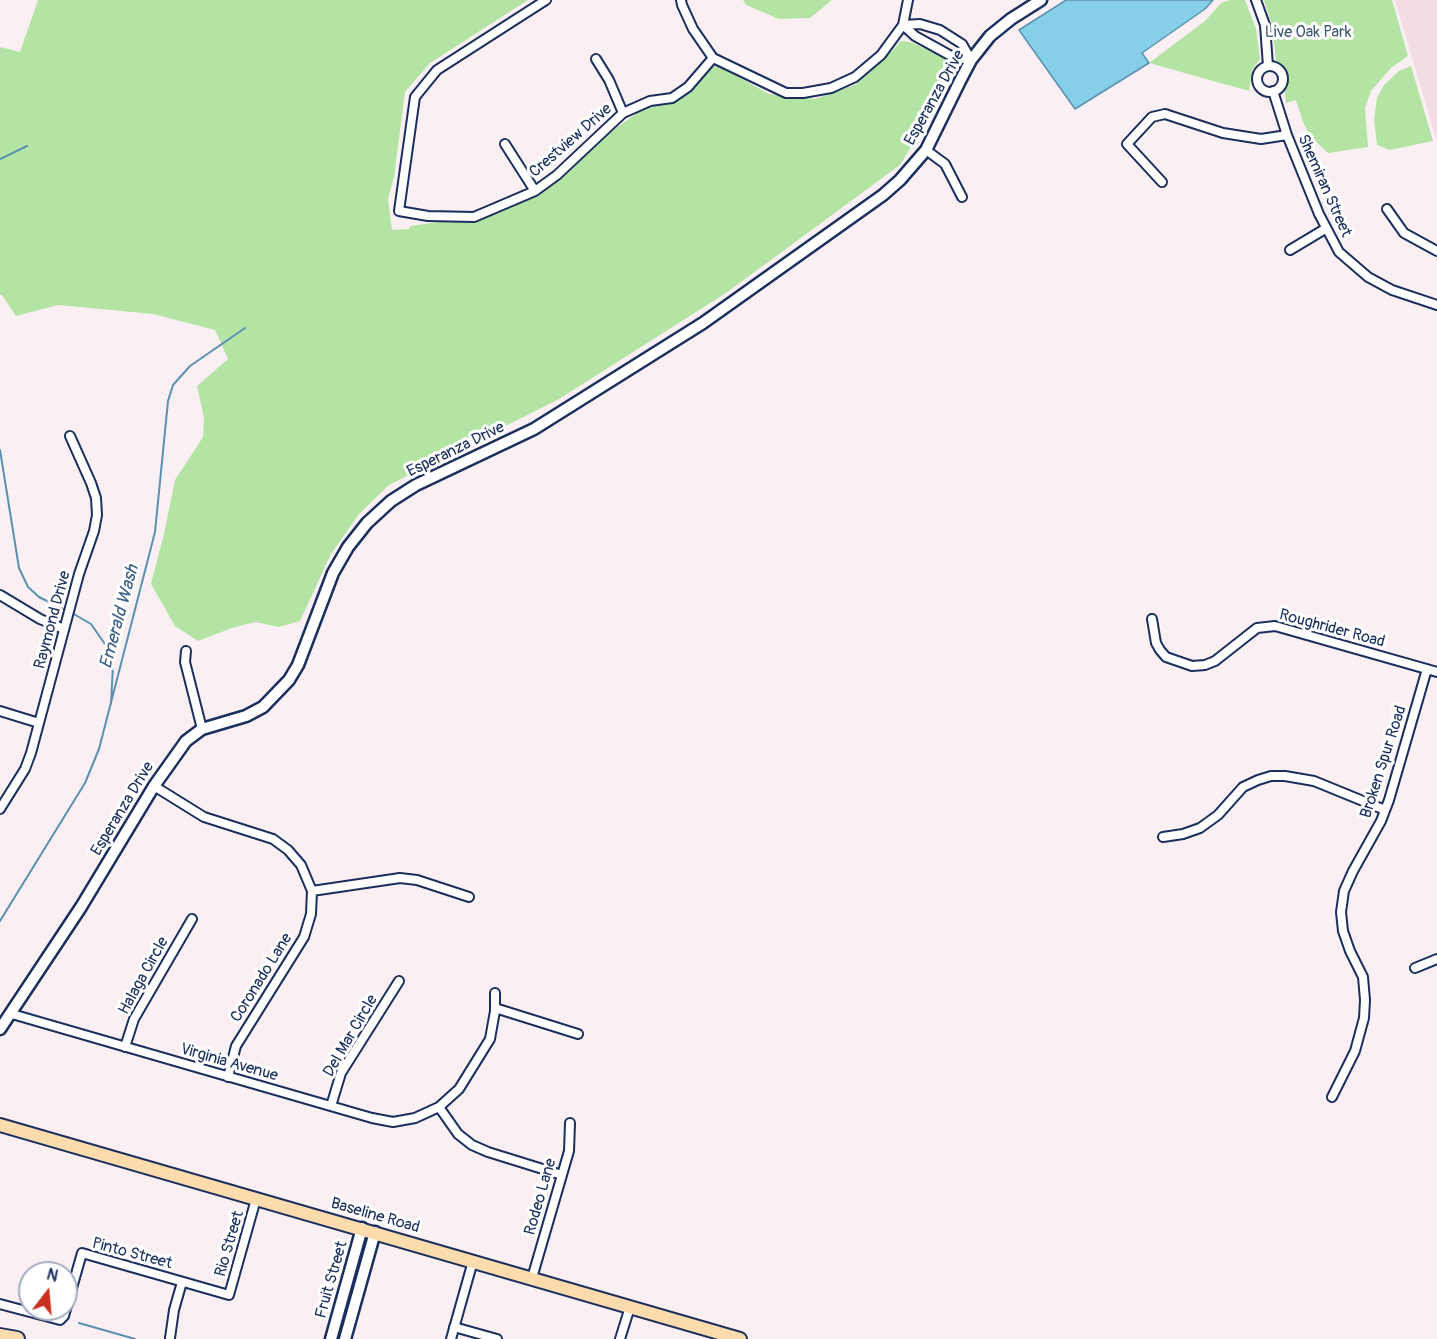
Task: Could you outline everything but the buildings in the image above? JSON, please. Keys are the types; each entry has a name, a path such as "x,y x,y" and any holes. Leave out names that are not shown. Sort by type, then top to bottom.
{"highway":[{"path":"0,1336 17,1339"}],"main road":[{"name":"Esperanza Drive","path":"0,1029 81,907 154,786 186,741 202,729 246,716 263,707 278,693 298,665 333,573 348,547 367,523 391,501 416,484 534,429 703,323 883,195 900,180 926,150 972,60 990,36 1041,0"},
{"name":"Baseline Road","path":"0,1125 740,1339"},
{"name":"Fruit Street","path":"331,1339 362,1228"},
{"name":"Fruit Street","path":"345,1339 375,1232"}],"street":[{"name":"Crestview Drive","path":"546,0 437,70 415,97 399,211 446,218 474,217 535,191 557,175 622,113 650,101 672,98 688,87 713,58"},
{"path":"681,0 693,29 713,58 786,93 803,93 831,88 855,77 881,55 903,25 908,0"},
{"name":"Shemiran Street","path":"1256,0 1265,26 1268,66"},
{"path":"903,25 920,24 933,28 962,44 972,60"},
{"path":"903,25 915,36 953,57 972,60"},
{"path":"929,43 927,32 933,28"},
{"path":"596,59 609,80 622,113"},
{"name":"Shemiran Street","path":"1268,66 1276,67 1283,77 1281,85 1273,91 1262,90 1257,82 1257,74 1268,66"},
{"name":"Shemiran Street","path":"1273,91 1287,135 1325,229 1339,252 1368,277 1392,290 1437,305"},
{"path":"1162,182 1127,144 1152,117 1165,114 1224,133 1261,140 1287,135"},
{"path":"505,144 535,191"},
{"path":"926,150 945,164 962,197"},
{"path":"1387,208 1404,233 1437,251"},
{"path":"1290,250 1325,229"},
{"name":"Raymond Drive","path":"0,809 25,769 97,515 96,498 91,483 70,436"},
{"path":"0,596 40,619 64,628"},
{"name":"Roughrider Road","path":"1152,619 1156,643 1160,650 1166,657 1192,666 1215,661 1257,628 1275,626 1437,672"},
{"path":"186,651 185,662 202,729"},
{"name":"Broken Spur Road","path":"1332,1097 1355,1051 1364,1018 1363,977 1343,931 1341,912 1344,891 1385,810 1427,669"},
{"path":"0,711 39,723"},
{"path":"1162,837 1183,834 1200,828 1218,815 1243,787 1271,776 1314,781 1385,810"},
{"path":"154,786 204,817 273,839 288,850 301,865 312,891 400,878 417,880 469,897"},
{"name":"Coronado Lane","path":"228,1077 236,1046 304,937 311,914 312,891"},
{"name":"Halaga Circle","path":"125,1047 134,1019 192,920"},
{"path":"1415,968 1436,963"},
{"name":"Del Mar Circle","path":"331,1106 341,1073 399,981"},
{"path":"495,993 490,1039 459,1089 439,1107 458,1134 472,1145 562,1174"},
{"path":"495,1008 578,1034"},
{"name":"Virginia Avenue","path":"12,1014 372,1118 393,1122 415,1118 439,1107"},
{"name":"Rodeo Lane","path":"531,1278 569,1151 570,1123"},
{"name":"Rio Street","path":"229,1296 256,1199"},
{"name":"Pinto Street","path":"78,1267 82,1253 229,1296"},
{"path":"451,1339 473,1261"},
{"path":"170,1338 174,1310 182,1282"},
{"name":"Pinto Street","path":"0,1304 18,1309"},
{"path":"620,1339 630,1307"},
{"path":"454,1327 497,1339"}],"shaded area":[{"path":"1395,0 1437,0 1437,142"}],"green space":[{"path":"38,0 528,0 430,63 405,92 394,177 388,199 392,230 497,214 543,188 592,145 640,111 671,100 710,66 721,67 769,94 815,99 855,85 901,41 911,42 943,57 951,68 932,113 900,165 726,293 559,399 389,485 359,514 331,554 300,621 279,627 255,622 198,641 175,626 151,584 175,480 203,437 204,418 197,386 228,359 215,330 153,314 58,305 16,316 0,295 0,47 20,52"},
{"path":"743,0 832,0 810,18 779,19 746,5"},
{"path":"1230,0 1245,0 1256,29 1260,59 1252,70 1249,91 1149,63 1205,21 1221,3"},
{"name":"Live Oak Park","path":"1264,0 1392,0 1408,56 1391,68 1371,91 1365,108 1368,147 1328,153 1311,137 1296,100 1286,103 1285,93 1289,79 1276,60 1272,25"},
{"path":"1411,66 1433,141 1390,150 1377,145 1374,120 1377,98 1384,85 1399,71"}],"water":[{"path":"1066,0 1213,0 1205,9 1142,53 1149,63 1075,109 1019,30"}],"waterway":[{"path":"0,159 27,146"},
{"name":"Emerald Wash","path":"0,921 85,783 99,749 155,532 168,401 173,385 190,366 245,328"},
{"path":"0,450 19,568 28,587 39,597 67,611"},
{"path":"72,613 91,624 107,647"},
{"name":"Emerald Wash","path":"111,704 113,665"},
{"path":"79,1323 135,1339"}]}
